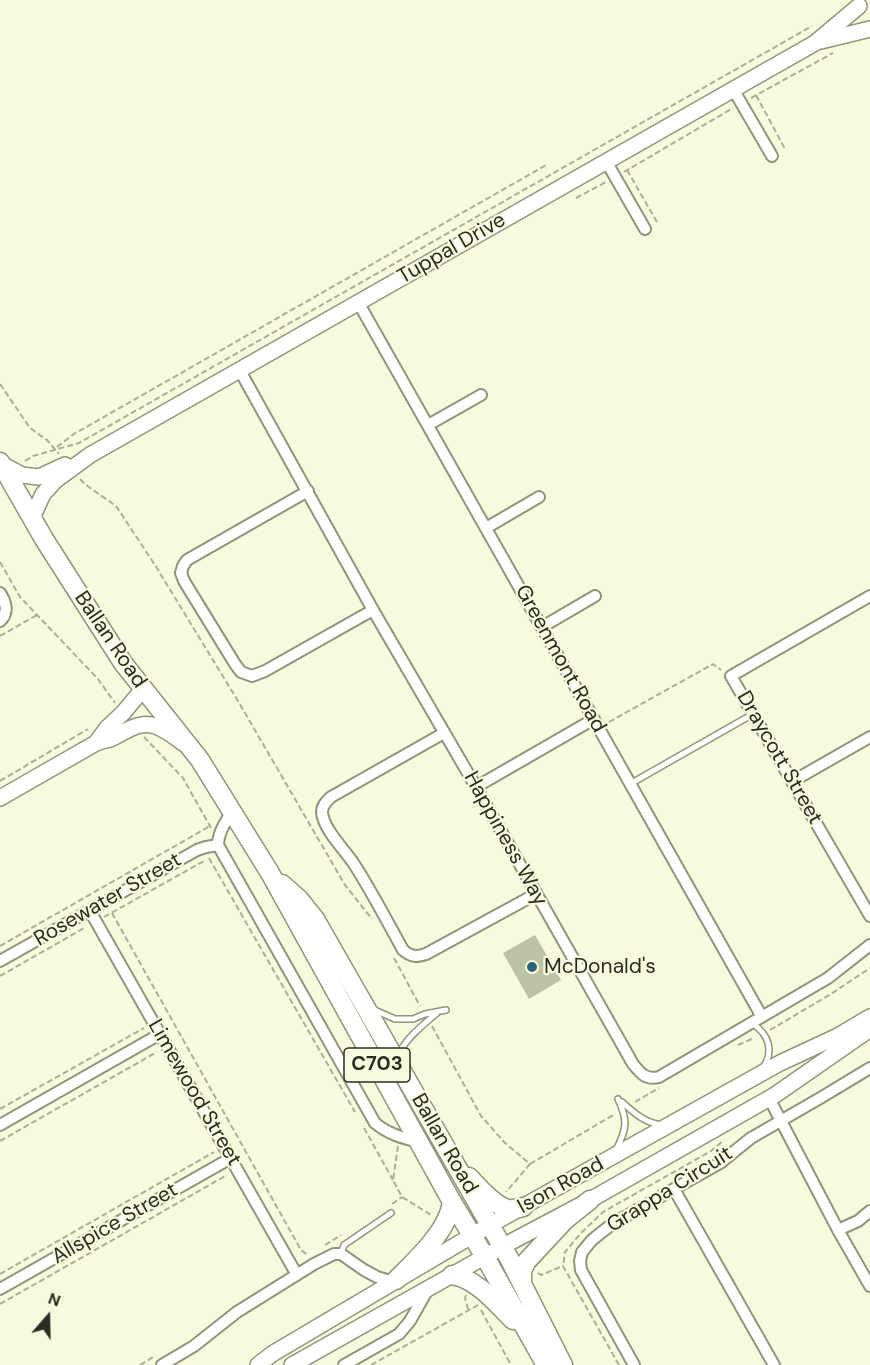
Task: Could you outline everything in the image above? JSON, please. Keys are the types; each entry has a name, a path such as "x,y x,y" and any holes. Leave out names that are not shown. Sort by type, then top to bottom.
{"main road":[{"name":"Ballan Road","path":"4,465 32,518 94,621 142,688 200,760 270,873 452,1202 546,1365"},
{"name":"Ballan Road","path":"270,873 299,899 315,919 522,1282 563,1365"},
{"path":"452,1158 496,1203 508,1209 524,1207"},
{"path":"522,1282 522,1271 526,1262 565,1220 590,1200"},
{"path":"396,1280 436,1236 448,1216 452,1202"},
{"path":"452,1275 466,1278 475,1284 532,1341"}],"street":[{"path":"860,3 862,19 870,28"},
{"name":"Tuppal Drive","path":"4,465 22,476 39,477 90,455 815,43 860,3"},
{"name":"Tuppal Drive","path":"815,43 870,28"},
{"path":"733,89 772,156"},
{"path":"606,162 645,229"},
{"name":"Greenmont Road","path":"358,302 762,1017"},
{"name":"Happiness Way","path":"239,369 373,610 640,1073 646,1077 659,1077 828,978 870,945"},
{"path":"428,425 481,395"},
{"name":"Tuppal Drive","path":"32,518 43,494 69,466"},
{"path":"308,491 187,560 181,573 189,591 235,664 241,672 252,676 373,610"},
{"path":"486,528 539,497"},
{"path":"0,593 6,610 0,621"},
{"path":"542,627 595,596"},
{"name":"Draycott Street","path":"870,596 731,676 870,916"},
{"path":"96,743 142,688"},
{"path":"476,787 596,723"},
{"path":"0,798 96,743 134,727 147,724 155,726 190,748"},
{"path":"444,733 326,802 322,814 336,841 353,863 403,950 414,956 426,954 536,894"},
{"path":"793,781 870,737"},
{"path":"218,840 232,811"},
{"name":"Rosewater Street","path":"0,961 218,840"},
{"name":"Ballan Road","path":"218,840 375,1123 395,1136 420,1142"},
{"name":"Limewood Street","path":"90,911 297,1275"},
{"name":"Ison Road","path":"258,1365 272,1354 472,1236 780,1063 837,1036 870,1017"},
{"name":"Ison Road","path":"292,1365 769,1098 870,1029"},
{"path":"0,1125 160,1034"},
{"name":"Grappa Circuit","path":"634,1365 581,1270 582,1252 612,1224 720,1163 744,1143 870,1068"},
{"path":"750,1080 764,1090 769,1098 870,1286"},
{"name":"Allspice Street","path":"0,1289 231,1158"},
{"path":"674,1189 774,1365"},
{"path":"838,1230 858,1221 870,1211"},
{"path":"162,1365 194,1346 237,1312 334,1254 341,1254 377,1277 396,1280"},
{"path":"344,1365 399,1334 410,1321 429,1288"}],"lane":[{"path":"630,784 753,714"},
{"path":"365,1006 395,1019 427,1017 446,1010"},
{"path":"396,1061 400,1050 427,1017"},
{"path":"750,1080 766,1062 770,1051 765,1036 752,1023"},
{"path":"613,1157 626,1125 624,1112 618,1099 636,1115 649,1122 660,1125 671,1124"},
{"path":"341,1254 344,1245 391,1213"}],"path":[{"path":"4,465 79,442 816,24"},
{"path":"576,198 834,52"},
{"path":"756,95 784,149"},
{"path":"55,449 74,434 548,164"},
{"path":"627,170 657,222"},
{"path":"0,384 30,428 47,440 86,485 116,506 238,701 345,885 372,918"},
{"path":"0,562 20,597 98,679 123,713"},
{"path":"0,636 37,615"},
{"path":"596,723 713,664 731,676"},
{"path":"0,781 85,732 93,725"},
{"path":"134,727 183,778 218,840"},
{"path":"0,946 210,826"},
{"path":"0,976 209,857 358,1118"},
{"path":"111,913 301,1250 308,1255"},
{"path":"393,957 481,1116 505,1143 530,1164 496,1203"},
{"path":"0,1109 144,1028"},
{"path":"0,1141 158,1052"},
{"path":"364,1128 393,1180"},
{"path":"0,1274 214,1152"},
{"path":"0,1304 227,1175"},
{"path":"371,1365 478,1305 511,1365"}],"building":[{"name":"McDonald's","path":"535,935 561,980 529,999 503,953"}],"place":[{"name":"McDonald's","path":"532,967"}]}
